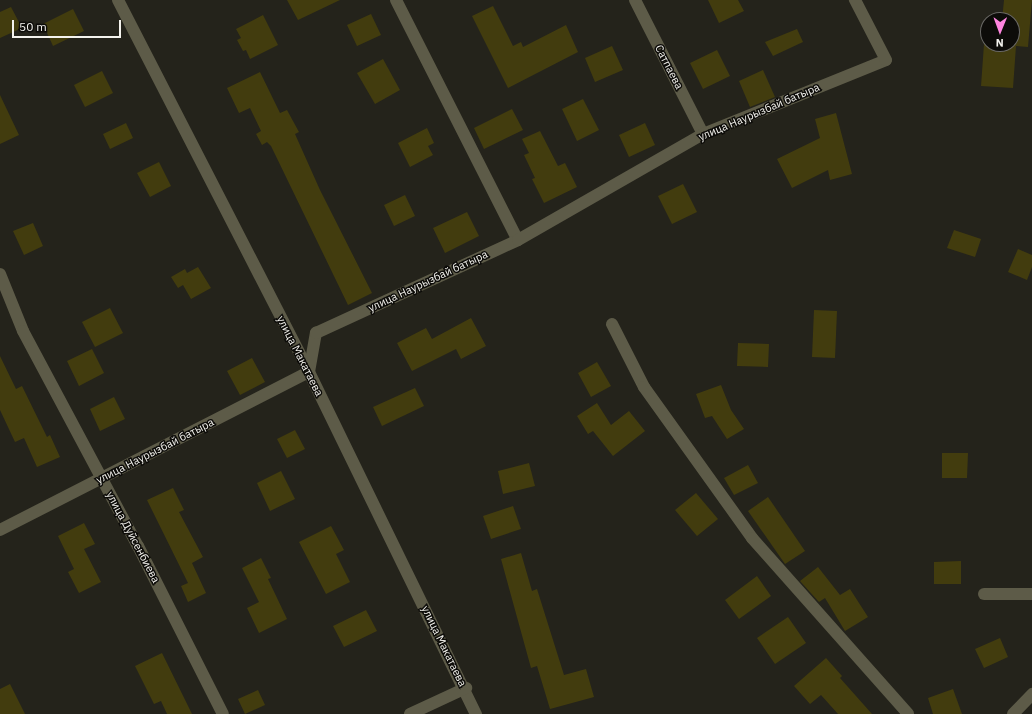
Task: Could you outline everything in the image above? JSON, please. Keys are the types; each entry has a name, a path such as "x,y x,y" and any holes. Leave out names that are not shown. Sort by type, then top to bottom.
{"street":[{"name":"улица Макатаева","path":"118,0 309,372 466,688 476,714"},
{"path":"396,0 518,240"},
{"name":"Сатпаева","path":"635,0 703,134"},
{"name":"улица Наурызбай батыра","path":"0,530 309,372 316,333 518,240 703,134 886,60 855,0"},
{"name":"улица Дуйсенбиева","path":"0,274 23,331 102,479 223,714"},
{"path":"612,324 644,387 752,538 908,714"},
{"path":"984,594 1032,594"},
{"path":"410,714 466,688"},
{"path":"1013,714 1032,694"}],"building":[{"path":"287,0 340,0 298,20"},
{"path":"708,0 738,0 744,11 719,23"},
{"path":"1004,0 1032,0 1028,47 1020,46 1020,12 1003,12"},
{"path":"493,6 513,46 521,42 523,47 566,25 578,52 508,88 472,16"},
{"path":"11,7 22,28 0,38 0,12"},
{"path":"73,9 84,31 53,46 43,24"},
{"path":"371,14 381,35 357,46 347,25"},
{"path":"263,15 278,45 250,59 246,50 243,51 237,40 241,38 236,29"},
{"path":"797,29 803,42 773,56 765,42"},
{"path":"612,46 623,70 595,82 585,58"},
{"path":"717,50 730,76 703,89 690,63"},
{"path":"983,52 1016,52 1013,88 981,86"},
{"path":"383,59 400,90 375,104 357,73"},
{"path":"763,70 775,97 750,107 739,81"},
{"path":"102,71 113,93 85,107 74,85"},
{"path":"260,72 280,113 287,110 299,132 295,134 320,190 372,293 348,305 271,146 267,142 262,145 256,134 261,131 250,108 239,113 227,88"},
{"path":"0,95 19,135 0,144"},
{"path":"583,99 599,130 577,141 562,109"},
{"path":"512,109 523,130 484,149 474,128"},
{"path":"836,113 852,174 830,180 828,170 792,188 777,159 820,138 815,119"},
{"path":"126,123 133,138 110,149 103,134"},
{"path":"645,123 655,145 629,157 619,135"},
{"path":"427,128 434,143 428,146 433,155 410,167 398,143"},
{"path":"540,131 558,166 565,163 577,187 544,203 532,179 535,178 524,155 529,153 522,139"},
{"path":"159,162 171,186 150,197 137,173"},
{"path":"683,184 697,212 672,224 658,196"},
{"path":"405,195 415,216 394,226 384,205"},
{"path":"467,212 479,236 445,253 433,228"},
{"path":"33,223 43,246 24,255 13,231"},
{"path":"954,230 981,239 975,257 947,248"},
{"path":"1018,249 1032,255 1032,267 1027,280 1008,272"},
{"path":"198,267 211,288 191,299 183,285 178,288 171,277 185,269 187,273"},
{"path":"110,308 123,333 95,347 82,322"},
{"path":"814,310 837,311 835,358 812,357"},
{"path":"471,318 486,346 461,359 456,349 412,371 397,343 426,328 432,339"},
{"path":"738,343 769,344 768,367 737,366"},
{"path":"92,349 104,373 79,386 67,361"},
{"path":"0,356 16,389 22,386 47,437 50,435 60,457 37,467 24,438 15,442 0,410"},
{"path":"252,358 265,382 240,395 227,371"},
{"path":"597,362 611,386 591,397 578,373"},
{"path":"721,385 731,410 744,429 727,439 712,416 705,418 696,394"},
{"path":"415,388 424,406 382,426 373,407"},
{"path":"114,397 125,419 100,431 90,409"},
{"path":"597,403 611,425 629,411 645,431 613,456 593,431 588,434 577,416"},
{"path":"295,430 305,449 287,458 277,439"},
{"path":"942,453 968,453 967,478 942,478"},
{"path":"529,463 535,486 503,494 498,471"},
{"path":"748,465 758,483 734,495 724,478"},
{"path":"281,471 295,499 270,511 257,483"},
{"path":"173,488 184,510 179,512 203,557 192,563 206,593 188,602 181,586 188,583 147,500"},
{"path":"696,493 718,519 697,536 675,510"},
{"path":"768,497 805,551 785,564 748,511"},
{"path":"513,506 521,529 491,539 483,516"},
{"path":"84,523 95,544 84,549 101,582 79,593 68,572 74,569 58,536"},
{"path":"331,526 344,550 336,554 350,582 326,594 299,542"},
{"path":"521,553 532,591 537,589 564,675 586,669 594,697 550,709 537,666 531,668 501,559"},
{"path":"261,558 271,578 268,579 287,619 259,633 247,608 259,602 242,568"},
{"path":"961,561 961,584 934,584 934,562"},
{"path":"818,567 840,595 850,589 868,617 845,631 825,598 819,602 800,581"},
{"path":"757,576 771,596 739,619 725,600"},
{"path":"366,610 377,631 344,647 333,626"},
{"path":"788,617 806,643 775,664 757,638"},
{"path":"1000,638 1008,657 984,668 975,649"},
{"path":"162,653 192,714 167,714 161,701 154,704 135,666"},
{"path":"826,658 842,676 840,678 872,714 838,714 821,695 810,704 794,686"},
{"path":"10,684 25,714 0,714 0,689"},
{"path":"953,689 962,714 933,714 928,698"},
{"path":"258,690 265,705 245,714 238,699"}]}
